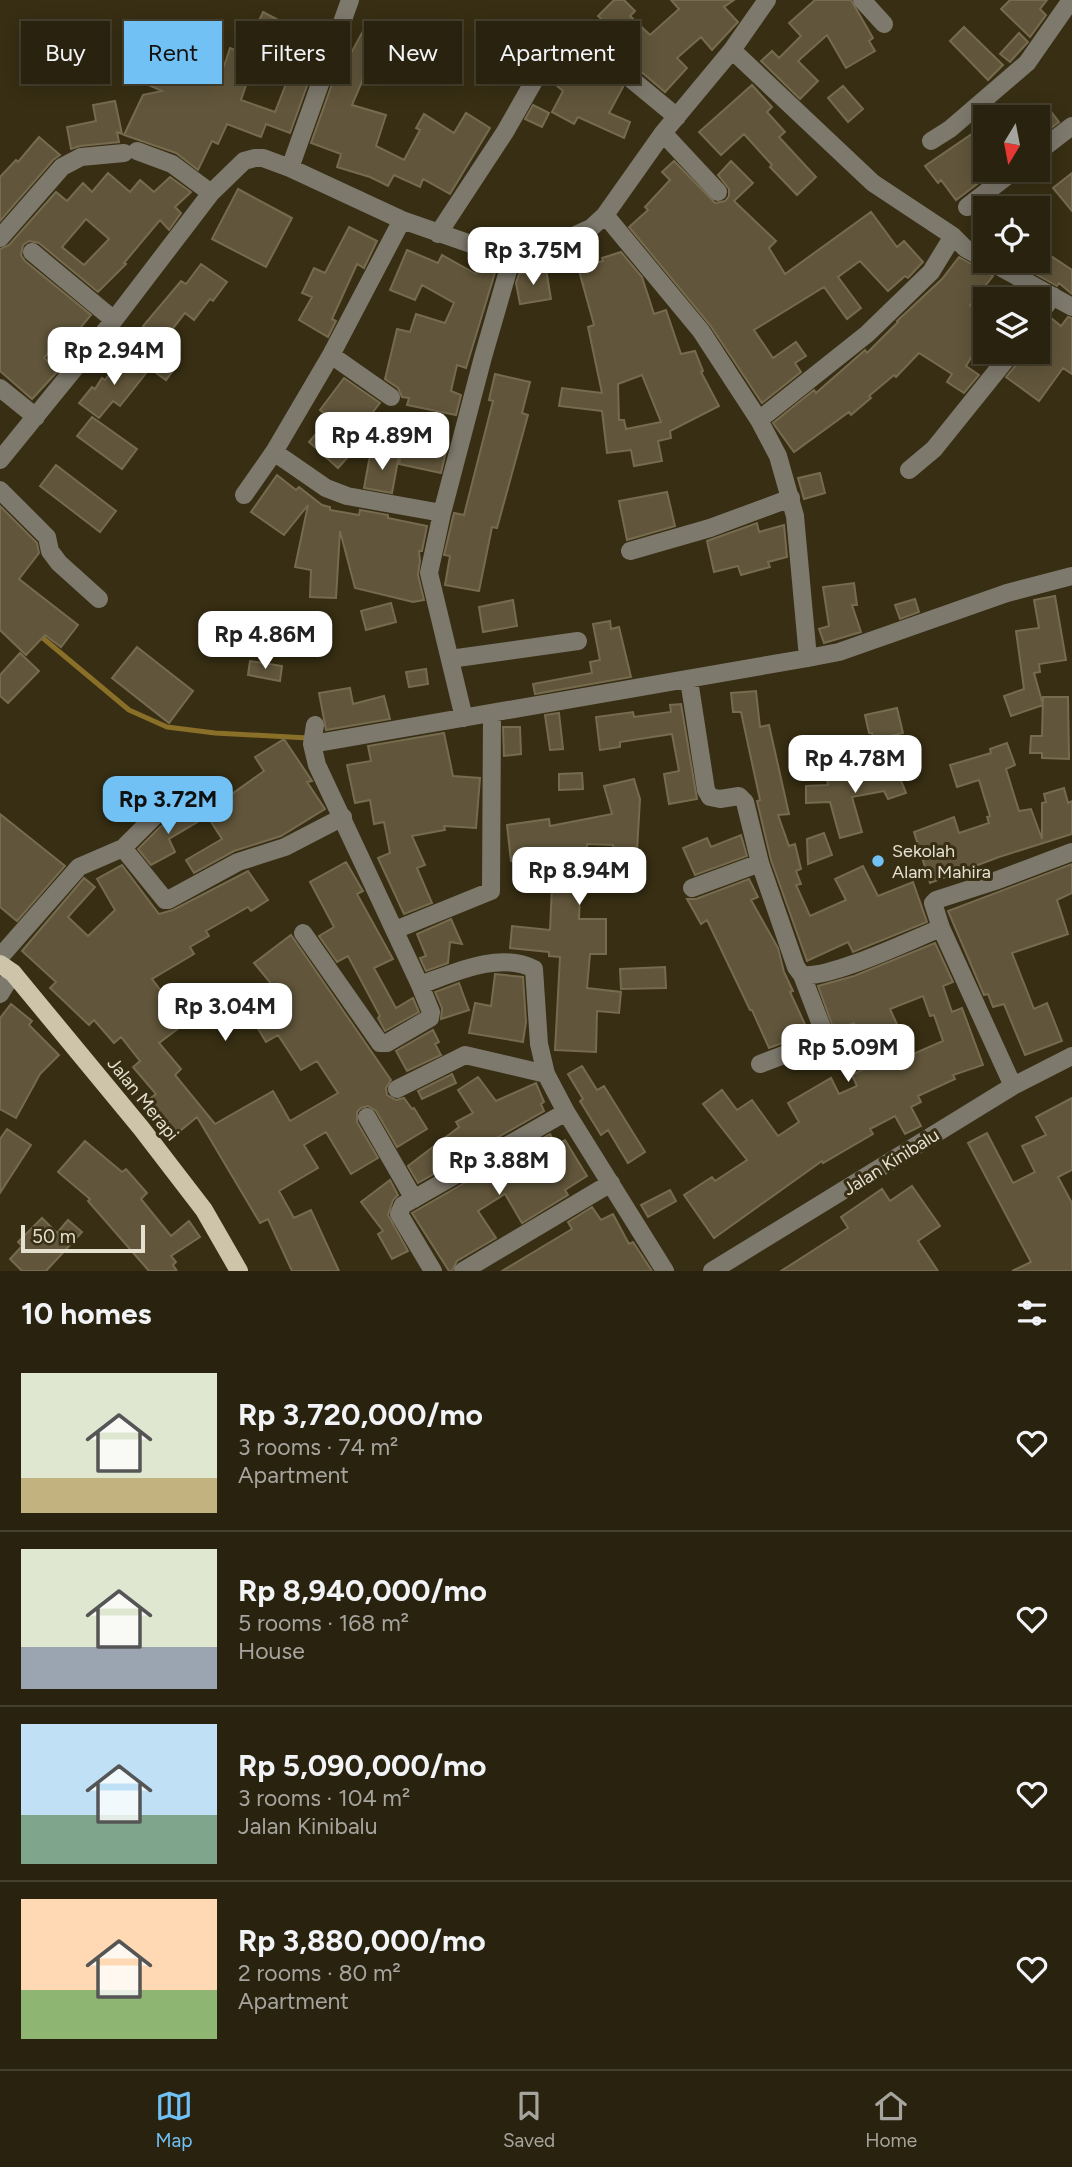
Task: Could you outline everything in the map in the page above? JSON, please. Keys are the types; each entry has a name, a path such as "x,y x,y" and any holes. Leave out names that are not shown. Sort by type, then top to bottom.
{"main road":[{"name":"Jalan Merapi","path":"7,968 149,1138 204,1210 239,1271"}],"street":[{"path":"290,167 350,0"},
{"path":"0,460 114,320 211,193 244,161 254,158 290,167 402,220 468,243 514,250 569,238 591,228 605,215 663,133 732,50 767,0"},
{"path":"862,0 884,24"},
{"path":"931,141 950,129 1027,63 1071,0"},
{"path":"732,50 873,183 973,252"},
{"path":"438,234 505,132 532,84"},
{"path":"637,84 677,117"},
{"path":"1050,143 1072,126"},
{"path":"663,133 718,192"},
{"path":"0,238 62,167 81,157 131,152 172,164 211,193"},
{"path":"967,207 999,182"},
{"path":"605,215 701,331 760,420 778,456 795,516 808,654"},
{"path":"244,495 274,452 331,355 402,220"},
{"path":"760,420 867,334 931,272 953,236"},
{"path":"463,714 429,573 483,357 514,250"},
{"path":"32,252 114,320"},
{"path":"1010,273 1072,307"},
{"path":"331,355 391,397"},
{"path":"909,470 934,449 1002,364"},
{"path":"0,388 36,417"},
{"path":"274,452 326,488 347,496 442,513"},
{"path":"0,490 47,537 50,551 59,563 99,599"},
{"path":"630,551 710,528 791,498"},
{"path":"303,933 380,1043 387,1043 430,1018 431,1012 420,985 317,765 313,737 463,714 492,714 689,680 808,654 839,652 1007,593 1072,576"},
{"path":"450,659 578,641"},
{"path":"689,680 706,790 710,797 720,799 739,796 745,802 760,863 796,967 802,975 823,1030 822,1038 815,1044 760,1064"},
{"path":"395,930 491,891 492,714"},
{"path":"0,957 79,867 123,848 162,809"},
{"path":"123,848 165,900 168,900 238,862 285,847 343,817"},
{"path":"1013,1086 933,905 936,900 1072,852"},
{"path":"692,888 760,863"},
{"path":"802,975 811,976 839,969 941,928"},
{"path":"420,985 474,967 502,962 531,967 535,971 539,1044 546,1074 566,1112 665,1271"},
{"path":"0,994 7,968"},
{"path":"397,1089 465,1055 546,1074"},
{"name":"Jalan Kinibalu","path":"712,1271 1013,1086 1072,1056"},
{"path":"433,1271 399,1214 403,1205 566,1112"},
{"path":"367,1117 414,1199"},
{"path":"463,1271 611,1184"}],"building":[{"path":"614,0 624,0 635,11 630,16 635,21 603,21 598,16"},
{"path":"671,0 734,0 724,7 738,22 712,50 701,37 677,58 687,68 665,92 640,71 640,26 650,35 679,9"},
{"path":"815,0 851,0 873,38 869,41 875,51 846,68 827,35 798,61 818,81 800,99 761,61 772,51 779,58 801,36 789,23"},
{"path":"1010,0 1047,0 1040,9 1046,15 1030,37 1001,9"},
{"path":"263,12 280,21 259,21"},
{"path":"964,27 1003,65 988,80 950,41"},
{"path":"364,32 364,77 352,105 386,115 376,146 404,160 420,130 416,128 424,114 454,133 466,113 490,128 450,194 423,179 420,187 394,175 388,186 370,177 337,167 341,154 311,143 332,84 350,84 350,55"},
{"path":"1019,33 1028,42 1010,62 1000,54"},
{"path":"230,48 236,50 236,84 246,84 241,100 275,112 286,84 308,84 290,133 266,124 261,137 227,124 218,144 212,141 198,170 176,153 124,135 143,95 162,91 147,84 222,84 222,64 224,66"},
{"path":"555,84 620,84 623,87 609,113 630,122 624,138 578,117 574,124 552,112 563,91"},
{"path":"752,85 772,107 767,112 785,132 779,137 816,177 797,195 744,134 721,155 699,132"},
{"path":"843,86 863,109 848,122 828,98"},
{"path":"115,101 122,134 117,132 119,142 71,149 67,127 96,121 93,105"},
{"path":"533,105 549,113 542,127 525,119"},
{"path":"1050,110 1059,122 1050,129"},
{"path":"973,133 973,182 980,182 956,200 941,180 938,183 925,166"},
{"path":"39,137 60,155 0,221 0,177 16,160 18,162"},
{"path":"674,161 715,203 725,201 729,196 729,189 718,175 731,161 753,183 734,201 776,241 769,248 785,274 871,212 897,247 904,241 923,262 908,278 905,276 888,291 860,261 838,277 861,308 847,319 824,287 754,330 773,358 796,342 806,356 795,363 801,372 762,403 710,325 629,227 648,210 645,207 670,180 662,172"},
{"path":"108,173 130,192 140,180 154,192 170,177 191,192 175,207 181,213 169,230 160,220 124,263 126,264 98,292 39,243 29,241 23,245 21,255 25,261 91,315 81,327 88,334 79,345 65,333 44,358 58,371 32,399 0,371 0,249 9,245 56,192 67,201 83,183 92,192","holes":["86,219 109,239 84,265 62,247"]},
{"path":"1072,173 1072,211 1053,188"},
{"path":"238,189 292,218 266,267 212,239"},
{"path":"349,227 377,241 364,268 357,264 332,319 336,321 328,337 299,320 312,297 302,293 314,268 325,273"},
{"path":"407,250 438,263 442,255 476,274 478,263 497,266 466,368 457,365 451,391 461,395 456,415 407,405 409,398 402,397 398,388 385,379 397,329 410,332 416,314 445,323 454,303 422,285 415,300 390,290"},
{"path":"621,252 642,277 654,314 666,310 681,354 695,351 703,371 701,372 719,406 670,431 671,438 658,441 662,461 634,466 631,450 607,453 602,411 559,406 562,388 602,393 588,327 594,325 578,267 603,261 602,258","holes":["642,375 661,422 626,429 624,420 619,420 618,384"]},
{"path":"1050,255 1072,270 1072,294 1059,283 1057,286 1034,273 1050,273"},
{"path":"959,257 973,265 973,273 988,273 993,276 984,287 973,287 973,301 970,305 973,308 973,355 966,366 979,375 964,393 947,382 952,374 919,353 896,377 894,375 869,396 871,398 851,415 849,412 794,452 773,423 814,390 816,393 865,350 867,353 942,279"},
{"path":"201,264 227,282 194,320 185,313 163,341 143,326 181,281 186,284"},
{"path":"546,269 551,299 520,304 516,283 519,274"},
{"path":"1068,317 1072,318 1072,374 1063,368 1039,401 1006,377 1017,364 1050,364 1050,319 1061,326"},
{"path":"157,349 178,364 166,380 145,365"},
{"path":"125,354 147,372 120,406 113,401 99,418 79,403 92,387 95,389 102,378 105,380"},
{"path":"495,374 530,382 522,413 528,415 497,528 492,527 479,591 445,585 450,556 444,555 454,513 464,515 493,401 489,400"},
{"path":"344,378 380,403 347,445 357,447 338,468 309,442 330,418 320,410"},
{"path":"92,417 137,449 122,469 77,436"},
{"path":"405,438 447,447 441,473 399,464"},
{"path":"371,450 399,455 392,493 364,488"},
{"path":"56,465 116,511 100,532 40,486"},
{"path":"820,473 825,493 804,499 798,478"},
{"path":"277,475 296,490 299,487 322,505 330,507 330,510 359,515 360,510 427,526 422,551 419,551 418,575 424,600 413,602 355,588 340,531 336,598 310,597 311,570 295,567 308,505 284,535 251,512"},
{"path":"667,492 675,526 627,540 619,501"},
{"path":"0,506 37,543 39,553 19,579 78,625 61,647 45,635 26,655 0,630"},
{"path":"757,523 759,532 784,525 787,557 768,562 770,567 741,575 738,566 714,572 707,541"},
{"path":"854,583 857,605 852,605 861,632 824,643 819,629 829,626 823,587"},
{"path":"1055,596 1066,660 1039,664 1040,672 1034,673 1043,705 1011,716 1004,696 1024,689 1016,631 1039,628 1034,600"},
{"path":"915,599 919,612 900,619 895,605"},
{"path":"513,600 517,626 483,632 479,607"},
{"path":"391,603 396,622 366,630 361,611"},
{"path":"610,621 611,629 619,627 631,677 535,694 533,684 592,673 590,662 600,660 593,624"},
{"path":"137,647 193,691 169,723 112,678"},
{"path":"20,653 39,671 8,703 0,696 0,675"},
{"path":"250,661 282,666 280,681 248,675"},
{"path":"426,669 428,684 409,687 406,672"},
{"path":"350,688 353,704 384,696 390,719 326,730 319,693"},
{"path":"756,691 760,727 769,725 789,814 778,815 789,846 795,844 801,869 796,871 801,884 796,885 810,916 846,900 835,879 863,866 878,896 913,882 927,922 853,952 848,942 807,961 771,860 741,712 733,712 731,693"},
{"path":"1043,697 1068,697 1069,759 1042,758 1042,753 1030,753 1031,736 1042,736"},
{"path":"681,704 697,799 669,804 664,774 679,771 672,734 620,742 620,747 600,750 596,717 633,712 634,717 671,712 670,705"},
{"path":"897,708 903,733 873,740 865,715"},
{"path":"559,713 563,749 550,750 545,715"},
{"path":"503,727 520,727 521,754 504,756"},
{"path":"444,733 453,776 480,778 476,828 444,826 445,830 412,836 425,865 417,868 432,903 404,914 378,858 390,853 384,822 374,824 370,800 355,803 347,765 371,761 368,746"},
{"path":"284,739 312,781 307,782 325,809 281,836 234,851 194,873 186,860 222,839 208,817 233,802 229,796 264,771 255,757"},
{"path":"1007,743 1015,765 1006,769 1019,811 1031,809 1042,839 1042,803 1046,802 1044,794 1064,788 1068,803 1072,801 1072,834 930,883 914,832 954,817 959,833 989,823 987,817 990,816 979,780 957,787 950,765 991,753 990,749"},
{"path":"894,763 906,793 888,799 884,791 852,797 862,832 840,838 830,802 806,803 806,786 828,785 827,780 862,773 862,776"},
{"path":"582,773 583,789 559,790 559,774"},
{"path":"634,779 640,799 637,851 641,851 642,880 614,881 613,845 587,844 587,865 581,865 579,919 606,919 606,954 590,954 587,988 621,992 619,1013 597,1011 596,1052 555,1050 560,957 549,956 549,952 510,948 512,926 550,930 552,886 562,887 562,855 511,861 507,825 549,819 550,826 612,814 604,786"},
{"path":"192,805 201,820 169,839 175,852 151,865 138,849 167,823 167,820"},
{"path":"0,814 65,866 17,921 0,907"},
{"path":"824,833 832,855 808,864 807,839"},
{"path":"741,835 747,856 695,875 683,848 707,838 711,847"},
{"path":"346,862 363,891 357,894 393,959 374,968 396,1008 413,998 419,1012 385,1031 378,1018 380,1016 348,956 337,962 319,936 334,927 310,882"},
{"path":"1072,864 1072,893 1057,900 1068,934 1012,953 1034,1009 1047,1003 1062,1041 1025,1055 1004,1004 993,1007 988,994 984,995 948,911"},
{"path":"122,865 159,914 173,910 248,871 268,900 251,911 248,907 206,931 209,936 190,947 194,954 152,979 183,1025 159,1043 181,1069 175,1075 215,1124 273,1091 290,1121 338,1093 317,1061 301,1070 278,1035 266,1042 254,1022 287,1003 254,963 291,935 391,1080 386,1088 387,1095 396,1100 404,1098 427,1129 397,1147 376,1111 368,1106 361,1108 357,1112 357,1122 378,1158 351,1174 326,1132 304,1145 318,1168 279,1191 294,1218 311,1210 339,1271 292,1271 268,1219 260,1223 197,1117 175,1135 147,1101 156,1094 133,1067 140,1061 121,1037 114,1043 94,1020 89,1025 50,988 56,982 22,951 84,878 95,887 68,917 88,936 115,910 97,879"},
{"path":"749,879 758,897 751,900 778,948 784,972 793,991 790,992 809,1033 769,1048 707,920 701,924 687,899 696,899"},
{"path":"451,919 462,944 450,942 448,963 426,971 420,958 426,956 417,934"},
{"path":"935,943 953,982 943,986 952,1012 962,1008 983,1065 953,1075 955,1079 918,1096 921,1102 911,1107 921,1126 905,1134 895,1116 870,1129 873,1134 823,1163 822,1161 714,1238 684,1195 712,1177 715,1181 747,1160 703,1104 722,1090 737,1110 752,1100 778,1136 799,1122 788,1103 831,1078 839,1094 857,1086 852,1075 873,1064 854,1023 834,1030 818,986 854,976","holes":["923,996 930,1016 934,1015 943,1041 911,1055 890,1009"]},
{"path":"665,967 666,988 621,989 620,969"},
{"path":"495,974 523,977 526,1022 523,1042 469,1033 475,1003 491,1006"},
{"path":"459,983 469,1010 441,1019 442,1008 435,992"},
{"path":"11,1004 32,1021 29,1025 59,1055 40,1074 16,1118 0,1109 0,1018"},
{"path":"433,1030 439,1042 435,1044 441,1055 407,1071 396,1051"},
{"path":"582,1066 597,1090 604,1086 645,1152 628,1163 608,1130 601,1135 580,1101 583,1099 568,1074"},
{"path":"452,1074 456,1083 422,1099 418,1091"},
{"path":"478,1077 496,1101 536,1083 544,1102 541,1104 544,1111 418,1183 408,1166 459,1127 456,1122 473,1113 458,1090"},
{"path":"1072,1098 1072,1170 1058,1177 1072,1203 1072,1271 1012,1271 1031,1262 968,1143 987,1133 1013,1183 1035,1172 1022,1146 1046,1135 1036,1117"},
{"path":"7,1129 31,1145 0,1193 0,1139"},
{"path":"550,1134 556,1145 565,1140 587,1176 565,1190 568,1195 522,1223 505,1194 478,1211 496,1238 457,1261 452,1271 449,1271 412,1213"},
{"path":"85,1141 122,1172 126,1169 147,1193 141,1199 171,1236 189,1221 200,1237 171,1256 176,1262 173,1265 177,1271 149,1271 88,1201 90,1199 58,1172"},
{"path":"390,1180 398,1195 393,1200 388,1215 408,1251 392,1259 378,1234 383,1231 361,1202"},
{"path":"912,1186 940,1226 918,1241 938,1271 781,1271 848,1228 841,1217 882,1189 890,1201"},
{"path":"670,1190 676,1201 648,1217 641,1205"},
{"path":"592,1207 601,1220 613,1214 629,1244 633,1242 652,1271 502,1271 572,1229 568,1222"},
{"path":"42,1218 57,1233 68,1220 82,1232 46,1271 22,1271 10,1259 22,1246 18,1242"}],"waterway":[{"path":"38,634 129,710 167,727 215,733 308,738"}],"place":[{"name":"Sekolah Alam Mahira","path":"878,861"}]}
